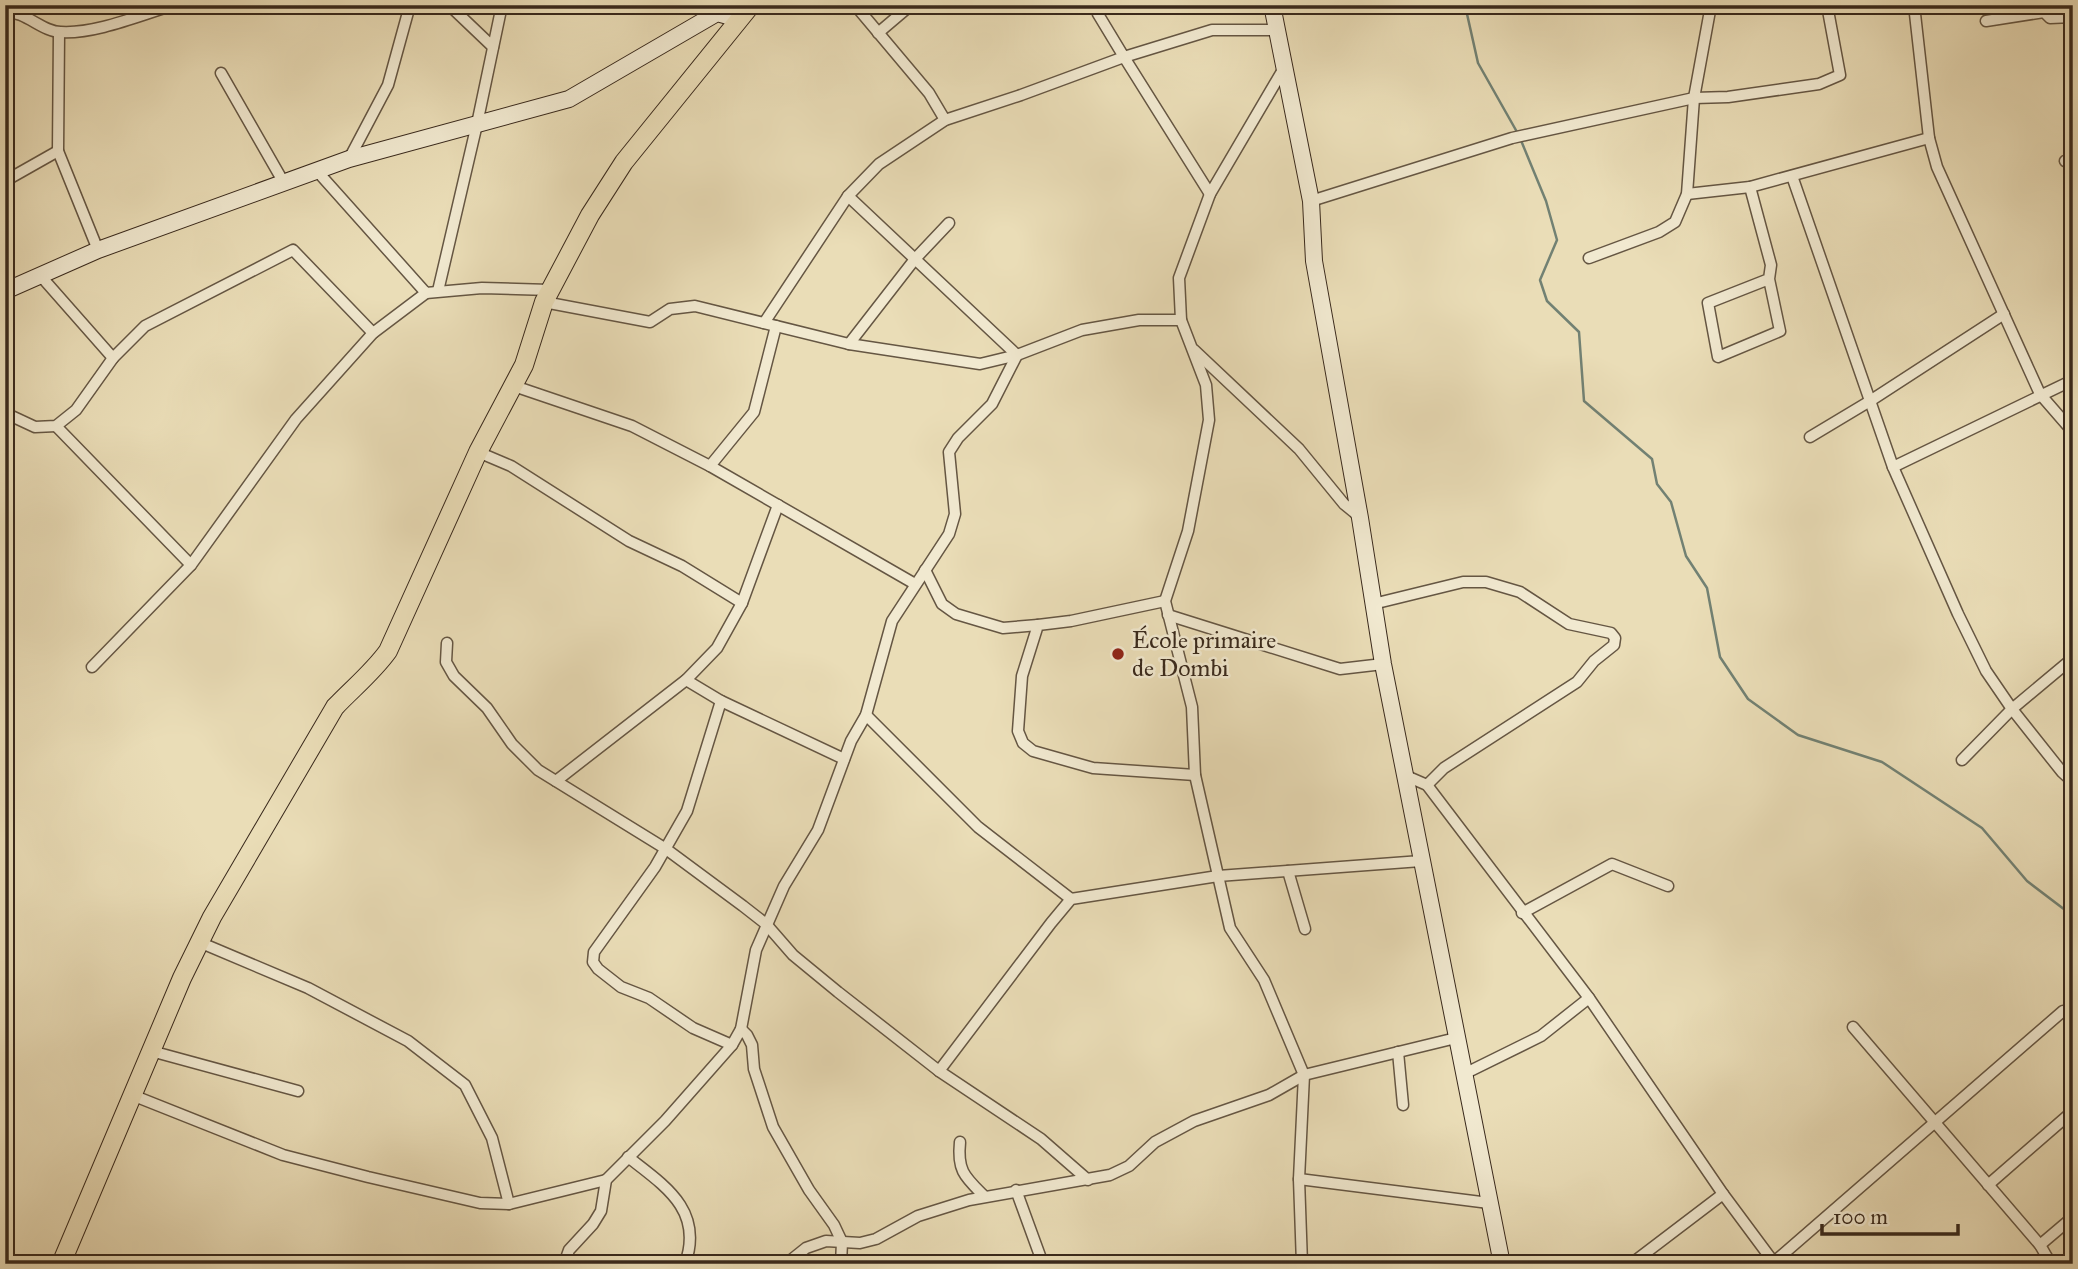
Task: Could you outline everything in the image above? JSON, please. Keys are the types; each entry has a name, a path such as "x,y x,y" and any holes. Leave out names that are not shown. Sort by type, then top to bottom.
{"main road":[{"path":"61,1264 151,1051 212,917 335,707 376,667 388,651 478,452 524,365 547,296 590,215 624,162 751,5"}],"street":[{"path":"5,12 14,11 59,33 89,30 174,5"},
{"path":"349,159 388,85 410,5"},
{"path":"449,5 493,47"},
{"path":"432,292 477,124 502,5"},
{"path":"855,5 929,93 945,120"},
{"path":"878,33 911,5"},
{"path":"1096,5 1098,14 1210,194"},
{"path":"1272,5 1311,201 1314,261 1360,517 1382,664 1502,1264"},
{"path":"1589,258 1659,232 1675,222 1687,194 1695,98 1711,5"},
{"path":"1311,201 1513,138 1695,98 1728,97 1819,85 1840,75 1827,5"},
{"path":"1914,5 1929,138 1937,167 2040,394 2073,432"},
{"path":"5,291 97,250 349,159 569,99 714,9 739,19"},
{"path":"1986,21 2043,12 2050,18 2073,17"},
{"path":"764,323 848,196 879,164 945,120 1124,57 1212,30 1277,30"},
{"path":"59,33 58,151 97,250"},
{"path":"1284,68 1210,194 1179,278 1181,320 1206,385 1209,420 1188,531 1165,601 1192,707 1195,775 1230,928 1264,980 1304,1075 1299,1179 1302,1264"},
{"path":"221,73 284,183"},
{"path":"1687,194 1750,187 1929,138"},
{"path":"5,181 58,151"},
{"path":"317,171 432,292"},
{"path":"1792,176 1893,467 1958,614 1986,671 2012,709 2073,782"},
{"path":"1750,187 1771,265 1769,279 1780,331 1718,357 1708,303 1769,279"},
{"path":"848,196 1017,355"},
{"path":"849,344 915,259 949,223"},
{"path":"5,413 35,427 56,426 76,410 113,358 145,326 293,250 373,333"},
{"path":"38,274 113,358"},
{"path":"92,667 191,565 296,419 373,333 432,292 482,288 547,296 650,322 670,309 695,306 849,344 980,364 1017,355 1082,330 1139,320 1181,320"},
{"path":"1810,437 2004,314"},
{"path":"709,466 754,412 776,326"},
{"path":"1192,348 1299,449 1344,504 1360,517"},
{"path":"132,1095 283,1154 467,1200 509,1204 606,1180 665,1121 732,1045 741,1029 756,950 784,886 818,830 851,741 866,715 892,621 949,534 955,514 949,453 958,438 992,404 1017,355"},
{"path":"1893,467 2073,380"},
{"path":"514,386 632,426 709,466 915,584"},
{"path":"56,426 191,565"},
{"path":"478,452 511,466 629,541 682,566 743,603"},
{"path":"556,781 686,680 717,648 743,603 778,505"},
{"path":"925,570 942,604 956,614 1003,628 1071,621 1165,601"},
{"path":"1373,604 1463,582 1486,582 1520,592 1569,624 1611,634 1615,638 1614,645 1594,661 1577,682 1444,768 1427,785"},
{"path":"1168,615 1340,670 1382,664"},
{"path":"1038,625 1022,676 1018,732 1023,743 1033,751 1093,768 1195,775"},
{"path":"447,643 446,662 454,676 487,708 525,759 666,849 766,924 793,955 939,1071 1041,1139 1088,1180"},
{"path":"1962,760 2012,709 2073,659"},
{"path":"686,680 720,701 844,760"},
{"path":"720,701 687,811 655,867 594,952 593,962 621,987 649,998 693,1028 732,1045"},
{"path":"866,715 978,827 1071,899"},
{"path":"1404,775 1427,785 1589,998 1723,1194 1774,1263 2063,1011"},
{"path":"939,1071 1071,899 1217,876 1421,861"},
{"path":"1522,913 1612,864 1668,886"},
{"path":"1288,871 1305,929"},
{"path":"199,943 308,988 408,1041 465,1085 492,1138 509,1204"},
{"path":"1464,1074 1541,1036 1589,998"},
{"path":"1853,1027 2040,1245 2051,1264"},
{"path":"741,1029 752,1045 754,1069 773,1127 842,1242 841,1264"},
{"path":"786,1264 806,1248 826,1241 860,1243 876,1239 918,1216 984,1196 1110,1175 1129,1166 1156,1142 1194,1121 1269,1096 1304,1075 1456,1038"},
{"path":"151,1051 299,1091"},
{"path":"1398,1052 1403,1105"},
{"path":"1988,1185 2073,1111"},
{"path":"960,1142 958,1160 963,1175 984,1196"},
{"path":"628,1157 672,1192 686,1213 690,1233 685,1264"},
{"path":"1299,1179 1489,1203"},
{"path":"564,1264 569,1250 593,1224 600,1211 606,1180"},
{"path":"1016,1190 1043,1264"},
{"path":"1631,1264 1723,1194"},
{"path":"2040,1245 2073,1217"}],"waterway":[{"path":"1465,5 1478,63 1517,132"},
{"path":"1520,138 1546,201 1557,240 1540,280 1547,301 1579,332 1584,401 1652,459 1657,484 1671,502 1686,556 1707,588 1720,657 1748,699 1798,735 1882,762 1982,828 2027,881 2073,916"}],"place":[{"name":"École primaire de Dombi","path":"1118,654"}]}
